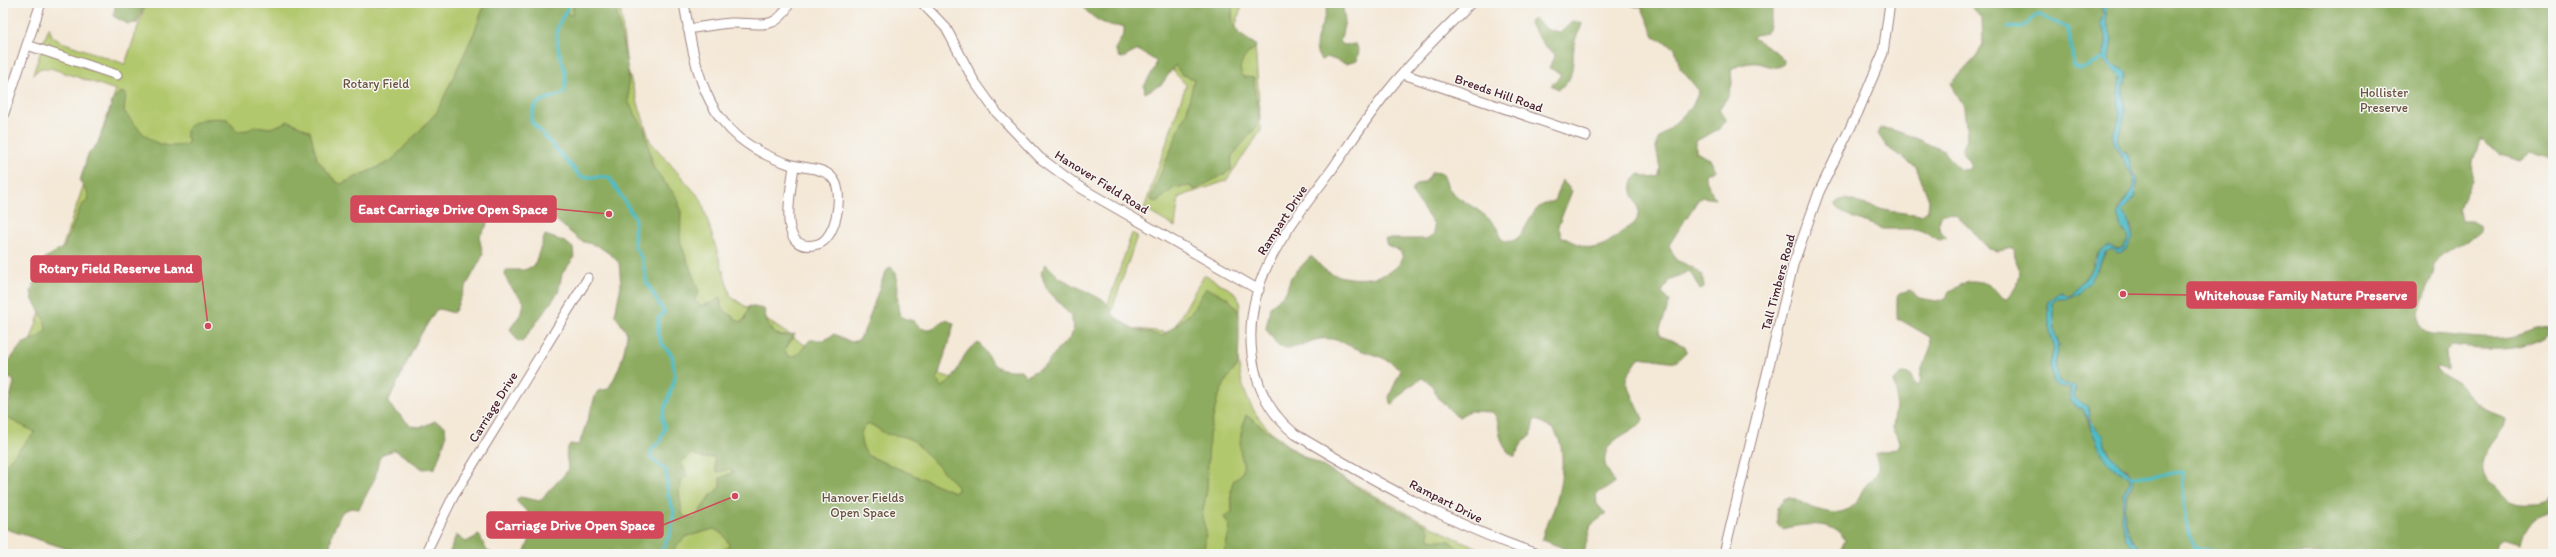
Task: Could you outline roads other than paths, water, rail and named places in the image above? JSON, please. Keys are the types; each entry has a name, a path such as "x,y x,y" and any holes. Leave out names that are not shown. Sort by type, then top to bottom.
{"street":[{"path":"3,116 41,3"},
{"path":"684,3 698,78 713,108 724,123 748,144 764,154 794,166 824,171 830,175 837,186 833,231 826,241 816,245 805,244 796,240 788,228 794,166"},
{"path":"688,29 730,24 758,26 768,24 780,16 789,3"},
{"name":"Hanover Field Road","path":"922,3 946,28 974,81 997,113 1040,158 1081,188 1259,290"},
{"name":"Rampart Drive","path":"1471,3 1388,91 1288,230 1267,267 1259,290 1250,341 1253,366 1264,396 1287,427 1317,447 1456,522 1505,543 1537,554"},
{"name":"Tall Timbers Road","path":"1724,554 1793,265 1819,192 1858,112 1883,53 1890,3"},
{"path":"27,45 117,75"},
{"name":"Breeds Hill Road","path":"1403,74 1586,136"},
{"name":"Carriage Drive","path":"425,554 454,495 588,278"}],"water":[{"path":"2101,3 2106,3 2106,19 2112,39 2109,59 2112,64 2127,72 2123,92 2125,110 2117,142 2121,151 2128,155 2133,174 2138,178 2134,198 2122,212 2128,218 2133,238 2127,249 2118,253 2112,249 2105,252 2091,279 2080,291 2068,298 2058,299 2053,302 2055,330 2059,345 2055,367 2059,382 2076,387 2073,397 2089,407 2088,420 2104,436 2107,449 2111,455 2134,478 2125,499 2124,514 2130,535 2138,546 2136,554 2131,554 2135,548 2126,539 2121,517 2123,493 2130,482 2130,478 2106,461 2083,409 2073,404 2069,399 2071,388 2061,388 2053,384 2050,365 2054,347 2049,327 2048,301 2060,292 2068,296 2072,294 2091,270 2101,252 2110,246 2117,249 2123,248 2129,239 2128,235 2121,228 2117,213 2132,190 2135,180 2114,144 2113,135 2120,113 2118,99 2121,78 2102,59 2106,45 2106,37 2100,24 2103,14"}],"waterway":[{"path":"569,3 557,29 557,43 566,77 564,93 546,99 538,104 534,108 531,121 581,177 609,177 635,218 634,245 642,259 647,283 664,312 658,319 658,334 662,344 672,355 675,378 662,417 665,427 660,441 651,450 651,458 666,470 668,496 674,511 670,534 660,554"},
{"path":"2008,27 2022,28 2037,14 2068,28 2074,66 2080,70 2102,59"},
{"path":"2133,477 2182,472 2185,518 2194,547 2192,554"},
{"path":"2196,554 2194,547 2226,554"}],"place":[{"name":"East Carriage Drive Open Space","path":"609,214"},
{"name":"Whitehouse Family Nature Preserve","path":"2123,294"},
{"name":"Rotary Field Reserve Land","path":"208,326"},
{"name":"Carriage Drive Open Space","path":"735,496"}],"park label":[{"name":"Rotary Field","path":"376,83"},
{"name":"Hollister Preserve","path":"2384,100"},
{"name":"Hanover Fields Open Space","path":"863,504"}]}
